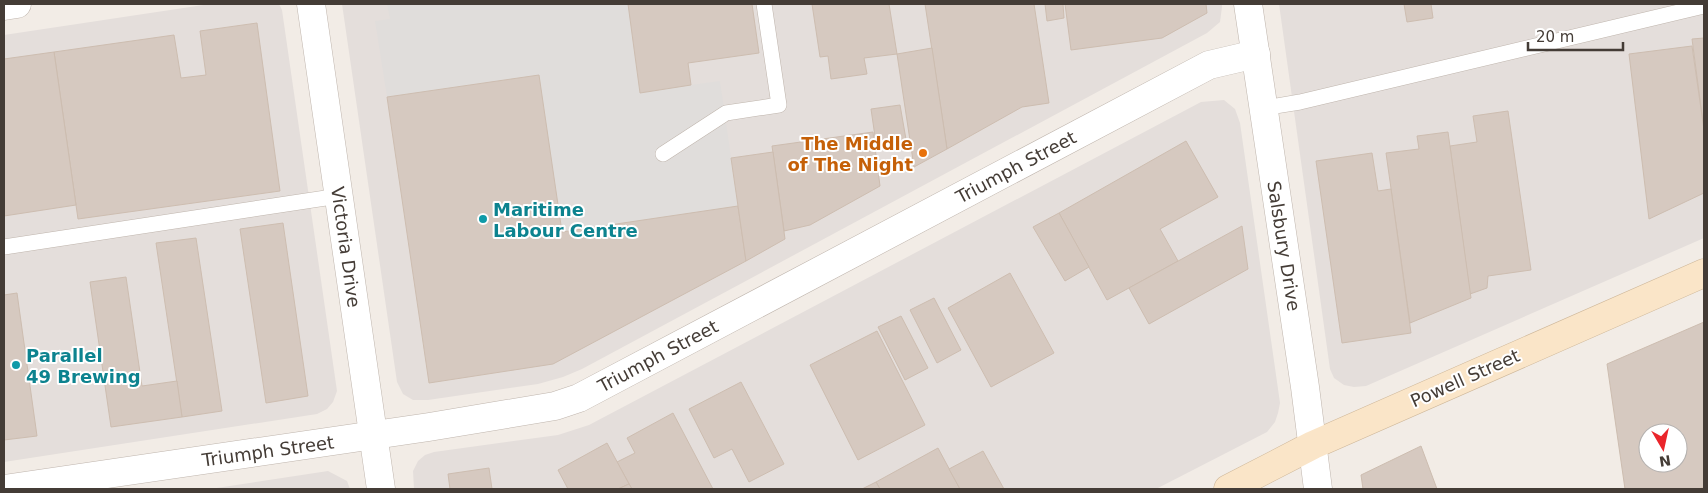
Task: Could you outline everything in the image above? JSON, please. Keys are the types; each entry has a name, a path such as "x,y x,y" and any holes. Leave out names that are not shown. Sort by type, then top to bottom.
{"main road":[{"name":"Powell Street","path":"1228,489 1313,445 1704,273"}],"street":[{"path":"4,6 17,4"},
{"name":"Victoria Drive","path":"311,4 381,489"},
{"name":"Salsbury Drive","path":"1248,4 1318,489"},
{"name":"Triumph Street","path":"4,489 373,435 555,406 579,398 1208,64 1256,54"}],"lane":[{"path":"663,154 726,113 779,105 764,4"},
{"path":"1264,108 1300,102 1704,6"},
{"path":"4,247 338,196"}],"shaded area":[{"path":"210,4 279,4 282,10 337,391 333,402 327,409 317,414 4,462 4,35"},
{"path":"342,4 1222,4 1222,7 1220,22 1207,33 582,369 538,384 428,400 413,400 403,394 397,382"},
{"path":"387,4 628,4 640,92 720,81 738,206 562,232 539,75 387,97 375,21 390,19"},
{"path":"1279,4 1704,4 1704,238 1366,386 1354,387 1344,385 1334,378 1330,369"},
{"path":"1224,100 1235,109 1240,123 1280,403 1275,422 1267,432 1156,489 414,489 413,471 418,461 425,455 434,452 558,435 589,425 1201,102"},
{"path":"328,471 347,481 350,489 210,489"}],"building":[{"path":"628,4 752,4 759,53 688,63 691,85 640,93"},
{"path":"812,4 889,4 897,54 864,58 867,74 831,79 828,56 820,57"},
{"path":"925,4 1034,4 1049,103 1022,107 947,149"},
{"path":"1045,4 1063,4 1064,18 1047,21"},
{"path":"1065,4 1206,4 1207,13 1162,38 1071,50"},
{"path":"1404,4 1431,4 1433,18 1407,22"},
{"path":"257,23 280,191 78,219 54,52 174,35 181,78 206,75 200,31"},
{"path":"1704,38 1704,130 1692,39"},
{"path":"1692,46 1704,130 1704,193 1649,219 1629,54"},
{"path":"932,48 947,149 914,167 897,54"},
{"path":"54,52 76,205 4,216 4,59"},
{"name":"Maritime Labour Centre","path":"539,75 562,232 738,206 746,261 553,364 429,383 387,97"},
{"path":"900,105 907,145 877,150 871,109"},
{"path":"1508,111 1531,270 1488,276 1487,288 1470,294 1450,146 1477,142 1473,116"},
{"path":"873,132 880,186 810,225 784,231 772,146"},
{"path":"1448,132 1471,298 1410,323 1386,153 1419,149 1417,136"},
{"path":"1186,141 1218,197 1160,229 1178,261 1107,300 1059,213"},
{"path":"773,152 785,239 746,261 731,158"},
{"path":"1372,153 1378,191 1391,189 1411,333 1342,343 1316,161"},
{"path":"1059,213 1089,267 1065,281 1033,227"},
{"path":"283,223 308,396 266,403 240,229"},
{"path":"1242,226 1248,269 1149,324 1129,288"},
{"path":"196,238 222,411 182,417 156,243"},
{"path":"1010,273 1054,353 991,387 948,308"},
{"path":"126,277 142,386 177,381 182,417 111,427 90,282"},
{"name":"Parallel 49 Brewing","path":"17,293 37,436 4,440 4,295"},
{"path":"934,298 961,350 937,363 910,310"},
{"path":"901,316 928,368 905,380 878,327"},
{"path":"1704,322 1704,487 1699,489 1625,489 1607,364"},
{"path":"877,331 925,425 858,460 810,365"},
{"path":"741,382 784,464 749,482 732,449 714,458 689,409"},
{"path":"673,413 713,489 632,489 617,462 635,453 627,438"},
{"path":"607,443 629,484 618,489 568,489 558,470"},
{"path":"1421,446 1437,489 1363,489 1361,475"},
{"path":"938,448 960,489 880,489 876,482"},
{"path":"983,451 1004,489 960,489 949,469"},
{"path":"489,468 492,489 450,489 448,474"},
{"path":"876,482 880,489 862,489"},
{"path":"629,484 632,489 618,489"}],"place":[{"name":"The Middle of The Night","path":"923,153"},
{"name":"Maritime Labour Centre","path":"483,219"},
{"name":"Parallel 49 Brewing","path":"16,365"}]}
